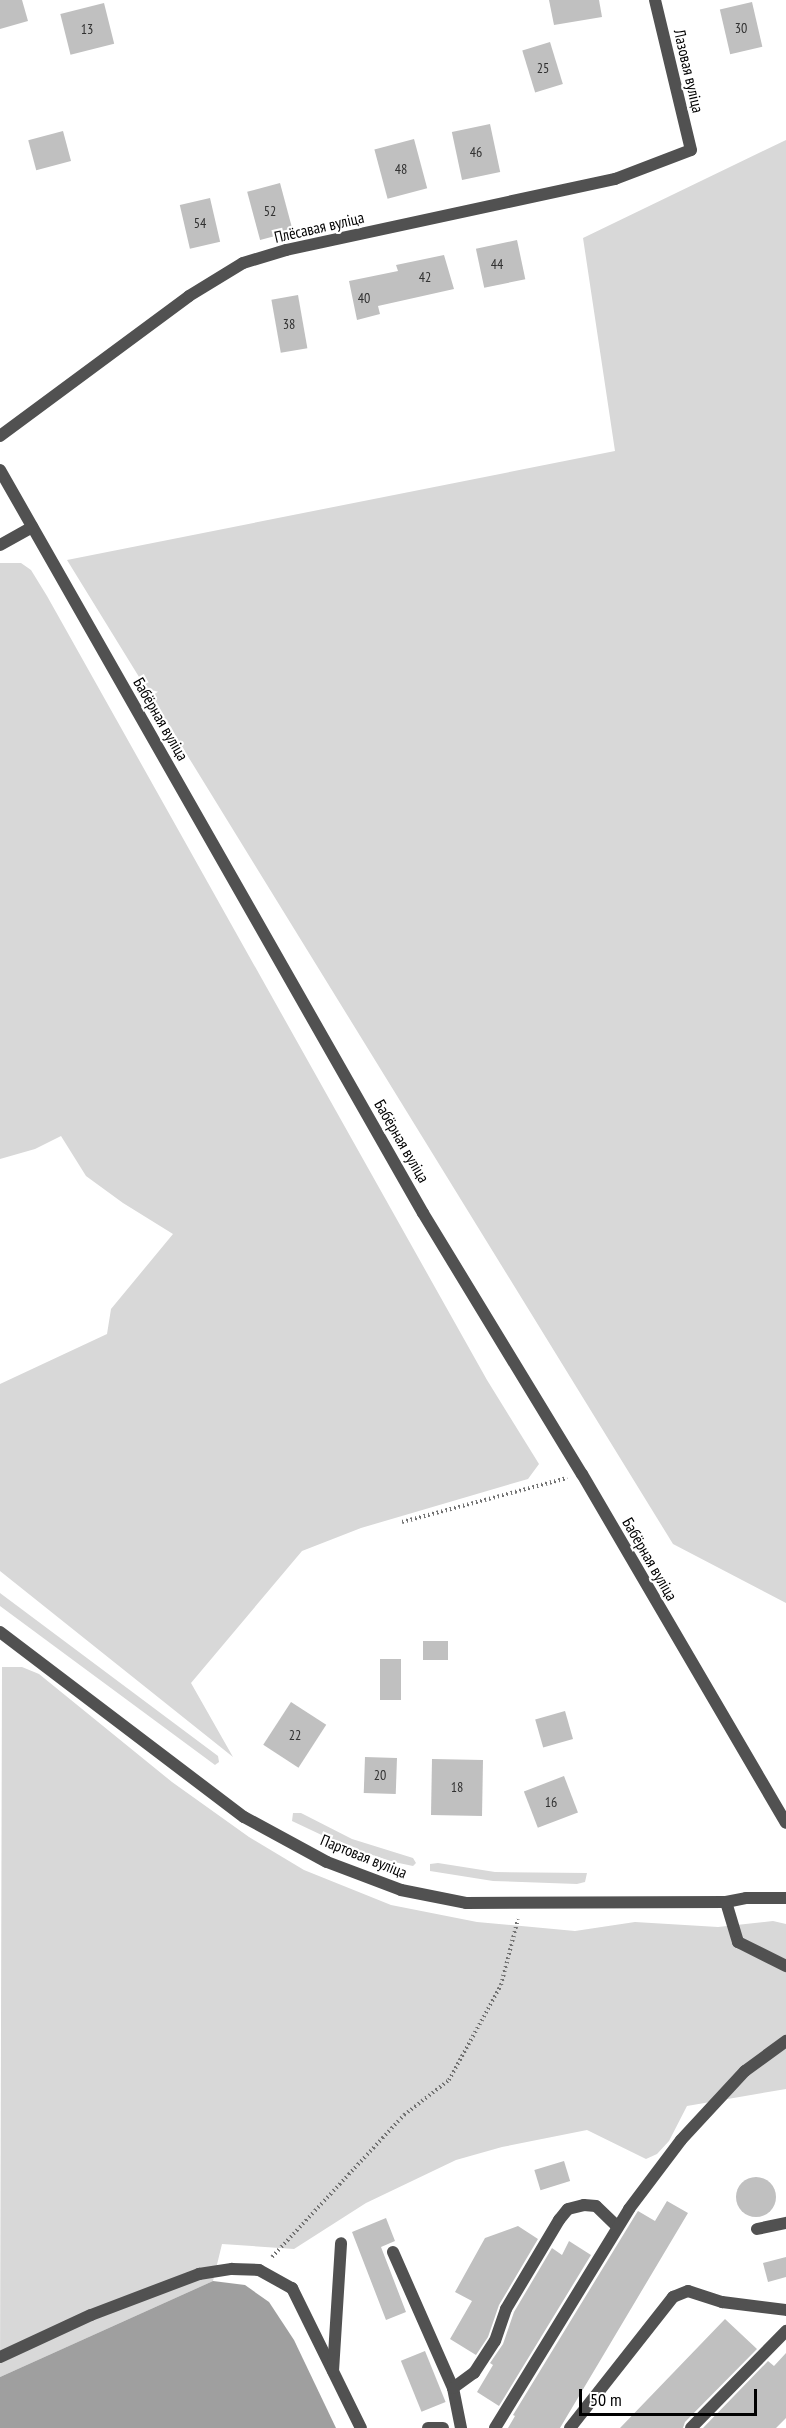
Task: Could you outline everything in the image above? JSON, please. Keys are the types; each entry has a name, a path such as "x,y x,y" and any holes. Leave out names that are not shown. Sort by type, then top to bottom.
{"street":[{"name":"Лазовая вуліца","path":"655,0 690,150"},
{"name":"Плёсавая вуліца","path":"0,436 189,296 243,263 286,250 615,179 690,150"},
{"name":"Бабёрная вуліца","path":"0,470 423,1213 582,1474 786,1823"},
{"path":"0,545 32,527"},
{"name":"Партовая вуліца","path":"0,1632 244,1817 327,1862 412,1892 466,1903 726,1902 786,1898"},
{"path":"726,1902 738,1942 786,1966"},
{"path":"495,2428 618,2227 681,2140 745,2072 786,2041"},
{"path":"453,2388 474,2373 495,2341 506,2309 559,2220 568,2209 584,2205 596,2206 607,2214 618,2227"},
{"path":"757,2229 786,2223"},
{"path":"333,2371 341,2243"},
{"path":"393,2252 453,2388 461,2428"},
{"path":"0,2357 91,2315 199,2274 232,2269 259,2270 292,2288 361,2428"},
{"path":"570,2428 673,2297 688,2291 722,2302 786,2310"},
{"path":"691,2428 786,2331"},
{"path":"428,2428 443,2428"}],"path":[{"path":"402,1522 582,1474"},
{"path":"259,2270 404,2115 449,2080 501,1985 522,1903"}],"shaded area":[{"path":"786,140 786,1603 673,1544 67,560 615,451 583,238"},
{"path":"0,563 21,563 31,570 47,596 487,1380 539,1464 528,1479 361,1528 302,1551 191,1683 233,1757 0,1571 0,1384 107,1334 111,1309 173,1234 123,1203 86,1176 61,1136 35,1149 0,1159"},
{"path":"0,1593 218,1756 219,1762 215,1765 0,1606"},
{"path":"2,1667 22,1667 39,1674 172,1782 249,1837 304,1870 391,1905 477,1922 575,1931 635,1922 718,1927 773,1921 786,1924 786,2089 687,2106 669,2141 657,2154 646,2159 587,2130 502,2147 456,2160 366,2203 294,2249 222,2244 213,2281 0,2377"},
{"path":"293,1813 301,1813 352,1839 413,1858 416,1863 413,1866 394,1862 347,1847 292,1821"},
{"path":"438,1863 495,1872 587,1873 585,1882 577,1884 493,1881 430,1871 430,1864"},
{"path":"213,2281 245,2285 269,2302 294,2340 336,2428 0,2428 0,2377"}],"building":[{"path":"0,0 22,0 28,21 0,29"},
{"path":"549,0 599,0 602,17 554,25"},
{"path":"752,2 762,47 730,54 720,9"},
{"path":"104,3 114,44 70,55 60,14"},
{"path":"550,42 563,84 535,93 522,50"},
{"path":"490,124 500,172 462,180 452,132"},
{"path":"63,131 71,161 36,170 28,140"},
{"path":"414,139 427,188 388,199 374,150"},
{"path":"280,183 293,231 260,240 247,192"},
{"path":"210,198 220,242 190,249 180,205"},
{"path":"517,240 525,279 484,288 476,249"},
{"path":"444,255 454,289 378,306 380,314 357,320 349,281 398,271 396,265"},
{"path":"298,295 307,348 281,353 271,300"},
{"path":"423,1641 448,1641 448,1660 423,1660"},
{"path":"380,1659 401,1659 401,1700 380,1700"},
{"path":"291,1702 326,1725 298,1768 263,1745"},
{"path":"565,1711 573,1739 543,1747 535,1720"},
{"path":"365,1757 397,1758 396,1794 364,1793"},
{"path":"432,1759 483,1760 482,1816 431,1815"},
{"path":"564,1776 578,1812 538,1828 524,1791"},
{"path":"564,2161 570,2181 540,2190 534,2170"},
{"path":"756,2177 770,2183 776,2197 770,2211 756,2217 742,2211 736,2197 742,2183"},
{"path":"667,2201 688,2213 560,2428 508,2428 515,2416 513,2415 638,2211 655,2221"},
{"path":"386,2218 395,2241 381,2247 406,2312 386,2320 352,2232"},
{"path":"518,2226 538,2239 499,2305 488,2337 476,2355 450,2339 472,2301 455,2292 485,2238"},
{"path":"569,2241 591,2255 499,2406 477,2392 493,2365 490,2363 503,2344 514,2312 552,2248 562,2255"},
{"path":"786,2257 786,2277 768,2282 763,2263"},
{"path":"725,2319 757,2349 685,2422 683,2428 620,2428"},
{"path":"425,2351 446,2402 421,2412 401,2361"},
{"path":"786,2353 786,2418 776,2428 703,2428 768,2361 774,2366"}]}
